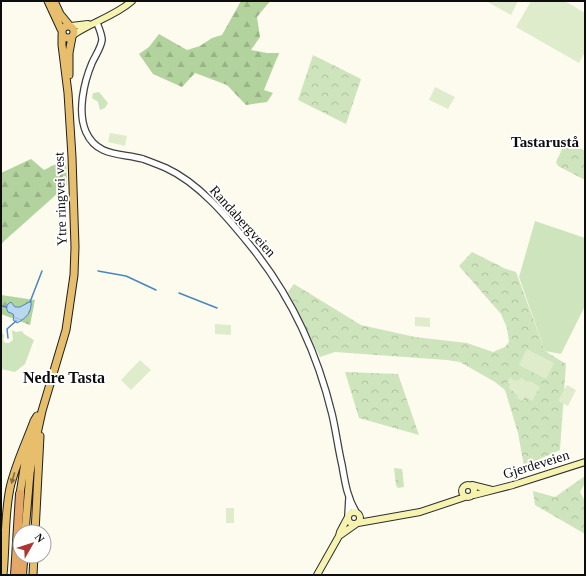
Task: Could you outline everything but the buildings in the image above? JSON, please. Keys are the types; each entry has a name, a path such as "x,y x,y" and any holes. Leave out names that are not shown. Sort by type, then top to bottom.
{"highway":[{"path":"48,1 62,32 68,38 73,36 74,31 60,14 54,1"},
{"path":"62,32 64,26 70,26"},
{"name":"Ytre ringvei vest","path":"62,32 62,45 68,92 75,247 71,305 67,320"},
{"name":"Ytre ringvei vest","path":"68,92 70,85 69,53 73,36"},
{"path":"26,524 32,462 39,425 66,330 67,320"},
{"path":"15,575 20,494 28,451 48,375 67,320"},
{"path":"35,524 40,442 45,412 44,406"},
{"path":"3,575 6,511 10,488 21,455 37,416"},
{"path":"22,575 23,564"},
{"path":"33,575 34,564"}],"main road":[{"path":"73,36 84,28 97,23 124,8 132,1"},
{"path":"70,26 97,23"},
{"name":"Gjerdeveien","path":"474,495 585,462"},
{"path":"376,519 350,512 348,516 350,523 393,518 420,512 445,504 465,497 470,497 474,495 475,490 469,484 462,488 445,504"},
{"name":"Gjerdeveien","path":"472,486 494,490"},
{"path":"462,488 462,493 465,497"},
{"path":"357,523 360,520 358,513"},
{"name":"Randabergveien","path":"317,575 340,536 340,532 348,516"},
{"name":"Randabergveien","path":"340,536 357,523"}],"street":[{"name":"Randabergveien","path":"97,23 102,39 86,80 82,113 86,131 91,141 102,150 110,153 143,159 168,169 194,186 232,223 283,290 308,339 319,368 332,414 349,498 348,516"},
{"name":"Randabergveien","path":"349,498 358,513"}],"green space":[{"path":"241,1 270,1 257,17 260,37 251,50 267,53 279,53 264,90 273,93 267,102 246,105 227,85 195,73 182,87 153,74 139,54 149,47 159,34 187,50 200,46 212,38 222,35"},
{"path":"486,1 518,1 511,15"},
{"path":"531,1 565,1 585,13 585,52 579,63 516,27"},
{"path":"313,55 361,79 346,124 298,100"},
{"path":"435,87 455,97 448,109 429,100"},
{"path":"99,92 108,103 105,108 100,110 98,102 92,98 93,93"},
{"path":"110,133 127,136 125,146 108,142"},
{"path":"566,141 585,151 585,180 558,166 556,162"},
{"path":"31,159 44,170 66,159 67,185 3,242 1,246 1,173"},
{"path":"535,221 585,238 585,306 561,354 545,351 519,277"},
{"path":"472,252 506,269 516,272 545,351 566,364 560,450 524,466 518,433 505,390 495,382 460,362 447,360 335,352 320,357 288,292 294,284 361,325 415,337 467,343 493,352 505,347 509,342 507,328 501,314 459,266"},
{"path":"1,295 35,300 30,325 1,314"},
{"path":"415,317 430,318 430,327 415,326"},
{"path":"215,324 231,325 231,335 215,334"},
{"path":"1,329 5,343 9,343 13,340 12,330 16,332 22,331 34,340 25,364 15,372 1,369"},
{"path":"527,349 554,363 546,379 519,365"},
{"path":"140,360 151,370 131,390 121,380"},
{"path":"345,372 398,374 419,435 359,418"},
{"path":"510,377 515,381 522,378 540,387 532,401 525,396 523,401 517,398 518,396 509,388 510,384 507,383"},
{"path":"567,385 576,390 568,406 558,401"},
{"path":"394,468 402,469 404,487 398,488 396,485"},
{"path":"585,476 585,483 580,492 585,501 585,534 535,505 533,491 555,497"},
{"path":"226,508 234,508 234,523 226,523"}],"water":[{"path":"31,301 30,309 26,317 17,323 13,320 13,314 8,312 6,307 8,304 11,302 15,307 20,307"}],"waterway":[{"path":"30,302 42,271"},
{"path":"98,271 126,276 156,290"},
{"path":"179,293 217,308"},
{"path":"1,306 7,307"},
{"path":"8,338 7,329 16,321"}],"district":[{"name":"Tastarustå","path":"545,142"},
{"name":"Nedre Tasta","path":"64,377"}]}
